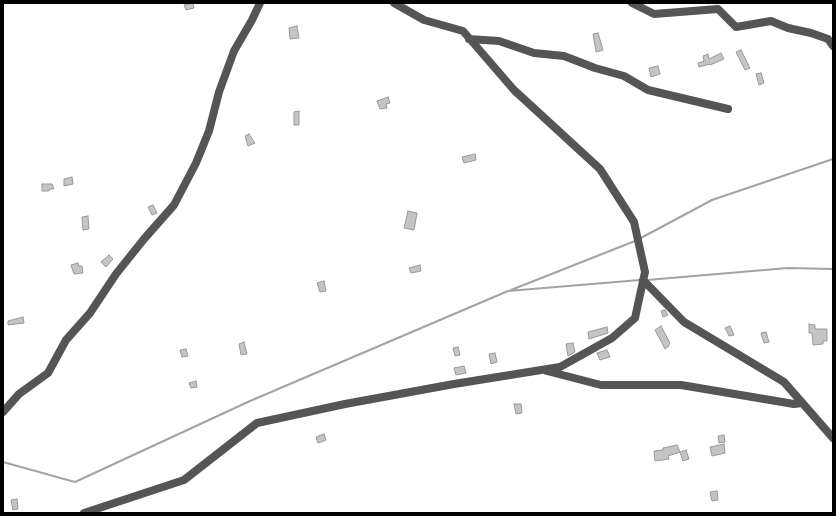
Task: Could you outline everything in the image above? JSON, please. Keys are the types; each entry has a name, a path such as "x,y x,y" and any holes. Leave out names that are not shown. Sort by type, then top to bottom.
{"street":[{"path":"3,412 19,394 48,373 66,340 90,313 116,274 174,205 196,163 209,131 219,92 234,51 260,3"},
{"path":"84,513 184,480 257,423 345,404 560,367 612,338 636,318 645,272 634,222 600,169 514,90 463,31 424,20 394,3"},
{"path":"632,3 654,14 718,10 736,27 771,21 788,28 811,33 828,40 833,46"},
{"path":"469,39 499,41 534,53 564,56 595,68 624,76 648,90 728,109"},
{"path":"643,280 684,322 784,382 833,438"},
{"path":"542,370 601,385 681,385 794,404 802,403"}],"building":[{"path":"193,3 194,8 186,10 184,5"},
{"path":"297,26 299,38 290,39 289,28"},
{"path":"598,33 603,50 596,52 593,34"},
{"path":"741,50 750,68 745,70 736,52"},
{"path":"721,53 724,59 710,65 699,67 698,63 704,61 703,56 708,54 709,59"},
{"path":"658,66 660,74 651,77 649,68"},
{"path":"761,73 764,83 759,85 756,74"},
{"path":"388,97 390,103 386,104 387,108 380,109 377,101"},
{"path":"299,111 299,125 294,125 294,112"},
{"path":"249,134 255,143 248,146 245,136"},
{"path":"475,154 476,160 464,163 462,157"},
{"path":"72,177 73,184 64,186 64,179"},
{"path":"42,184 52,184 54,189 42,191"},
{"path":"153,205 157,213 152,215 148,207"},
{"path":"408,211 417,213 414,230 404,228"},
{"path":"88,216 89,229 83,230 82,217"},
{"path":"109,255 113,259 106,267 101,262"},
{"path":"78,263 79,266 82,266 83,273 74,274 71,265"},
{"path":"420,265 421,271 411,273 409,268"},
{"path":"324,281 326,291 320,292 317,283"},
{"path":"665,310 668,315 663,317 661,311"},
{"path":"23,317 24,323 8,325 8,321"},
{"path":"809,324 815,325 815,329 827,329 827,341 823,341 823,344 813,345 812,333 809,333"},
{"path":"661,326 670,343 665,349 655,330"},
{"path":"730,326 734,335 729,336 725,328"},
{"path":"607,327 608,333 589,339 588,332"},
{"path":"766,332 769,342 764,343 761,333"},
{"path":"244,342 247,354 241,355 239,344"},
{"path":"573,343 575,352 568,356 566,344"},
{"path":"458,347 460,355 455,356 453,348"},
{"path":"186,349 188,356 182,357 180,350"},
{"path":"607,350 610,357 600,360 597,353"},
{"path":"495,353 497,362 491,364 489,354"},
{"path":"464,366 466,373 456,375 454,368"},
{"path":"196,381 197,387 191,388 189,383"},
{"path":"514,404 521,404 522,413 516,414"},
{"path":"324,434 326,440 318,443 316,437"},
{"path":"724,435 725,442 719,443 718,436"},
{"path":"724,444 725,453 712,456 710,447"},
{"path":"677,445 680,452 668,456 669,459 655,461 654,451 663,450 663,448"},
{"path":"686,450 689,459 683,461 680,452"},
{"path":"717,491 718,500 712,501 710,492"},
{"path":"17,499 18,509 13,510 11,500"}],"waterway":[{"path":"639,239 712,200 833,159"},
{"path":"511,290 635,241"},
{"path":"647,280 788,268 833,269"},
{"path":"3,462 75,482 250,401 508,291 640,280"}]}
